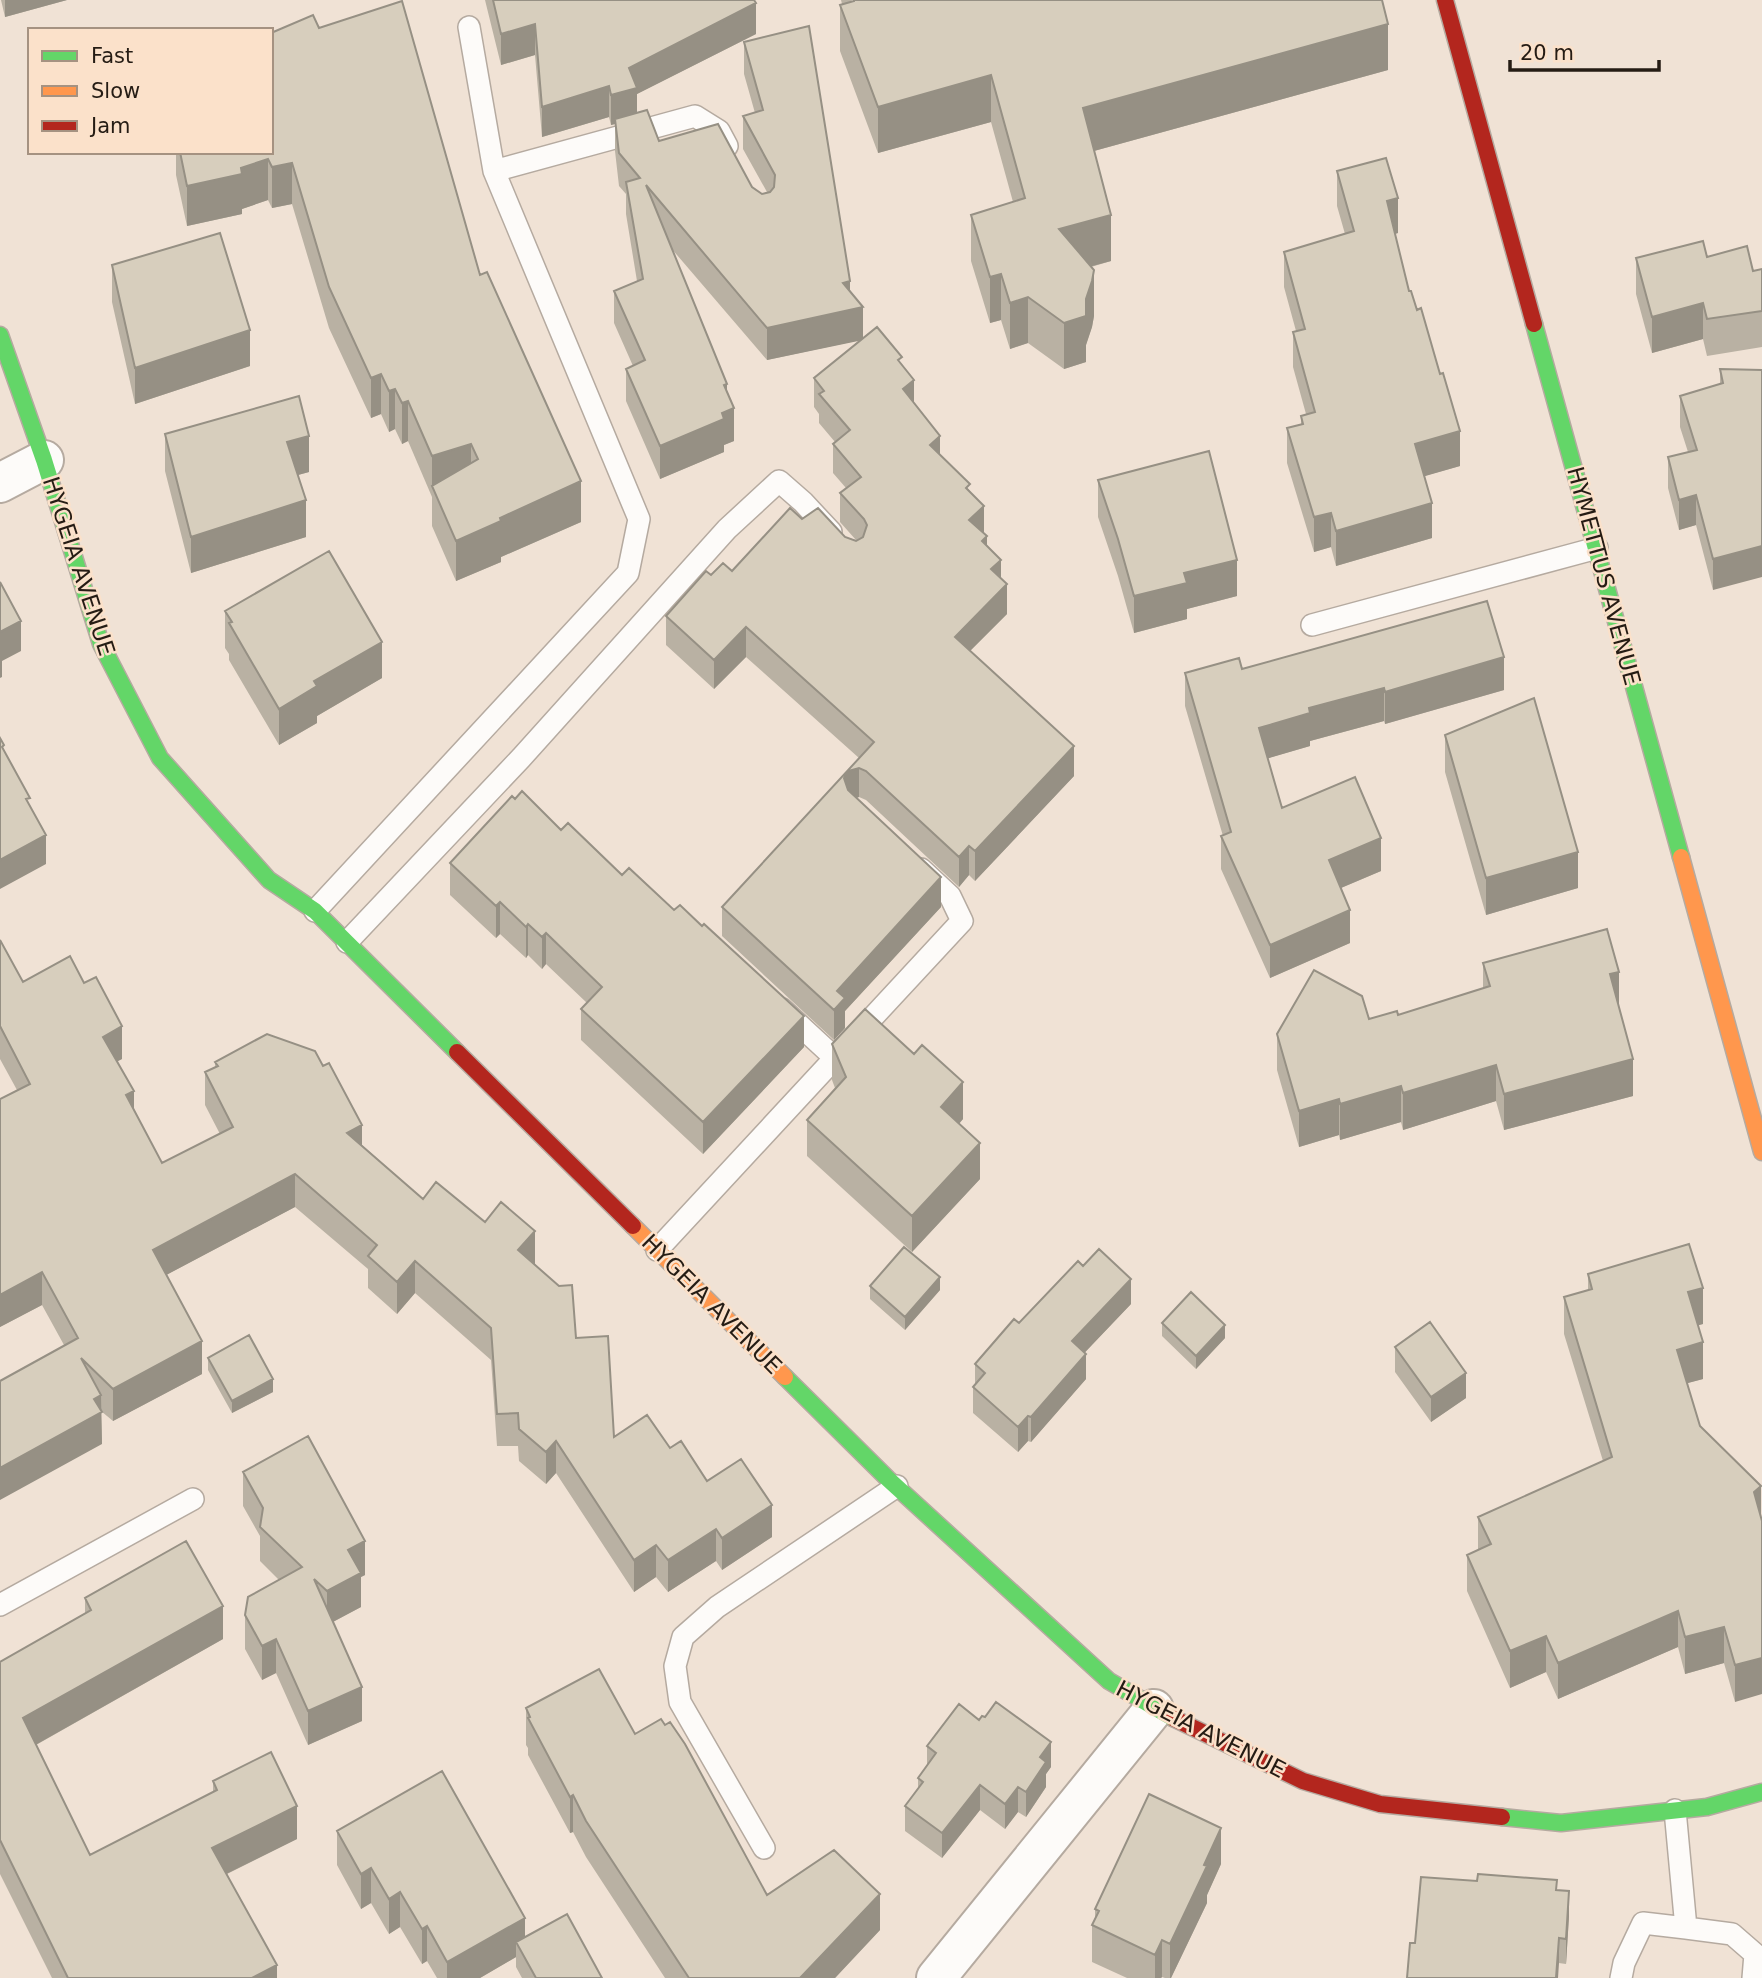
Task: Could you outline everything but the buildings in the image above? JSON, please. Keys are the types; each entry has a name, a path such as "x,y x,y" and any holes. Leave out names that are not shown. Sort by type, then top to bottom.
{"street":[{"name":"HYMETTUS AVENUE","path":"1445,0 1762,1152"},
{"name":"HYGEIA AVENUE","path":"0,335 44,460 101,644 160,758 269,880 315,911 897,1486 1109,1681 1154,1709 1303,1781 1380,1804 1561,1823 1707,1807 1762,1791"},
{"path":"0,484 44,460"},
{"path":"936,1978 1154,1709"}],"lane":[{"path":"315,911 628,573 639,519 494,171 469,27"},
{"path":"494,171 695,116 719,131 738,166"},
{"path":"347,942 521,758 727,529 779,481 846,547"},
{"path":"1312,625 1597,548"},
{"path":"657,1250 962,921 950,897 904,853"},
{"path":"766,995 835,1058"},
{"path":"764,1847 680,1702 675,1666 683,1637 717,1607 897,1486"},
{"path":"0,1605 193,1499"},
{"path":"1675,1810 1686,1928"},
{"path":"1621,1978 1624,1963 1643,1923 1732,1934 1755,1954 1753,1978"}],"traffic: fast":[{"path":"1534,324 1681,857"},
{"path":"0,335 44,460 101,644 160,758 269,880 315,911 457,1052"},
{"path":"785,1377 888,1479 1109,1681 1173,1718"},
{"path":"1502,1817 1561,1823 1707,1807 1762,1792"}],"traffic: slow":[{"path":"1681,857 1762,1152"},
{"path":"633,1226 785,1377"}],"traffic: jam":[{"path":"1445,0 1534,324"},
{"path":"457,1052 633,1226"},
{"path":"1173,1718 1303,1781 1380,1804 1502,1817"}]}
